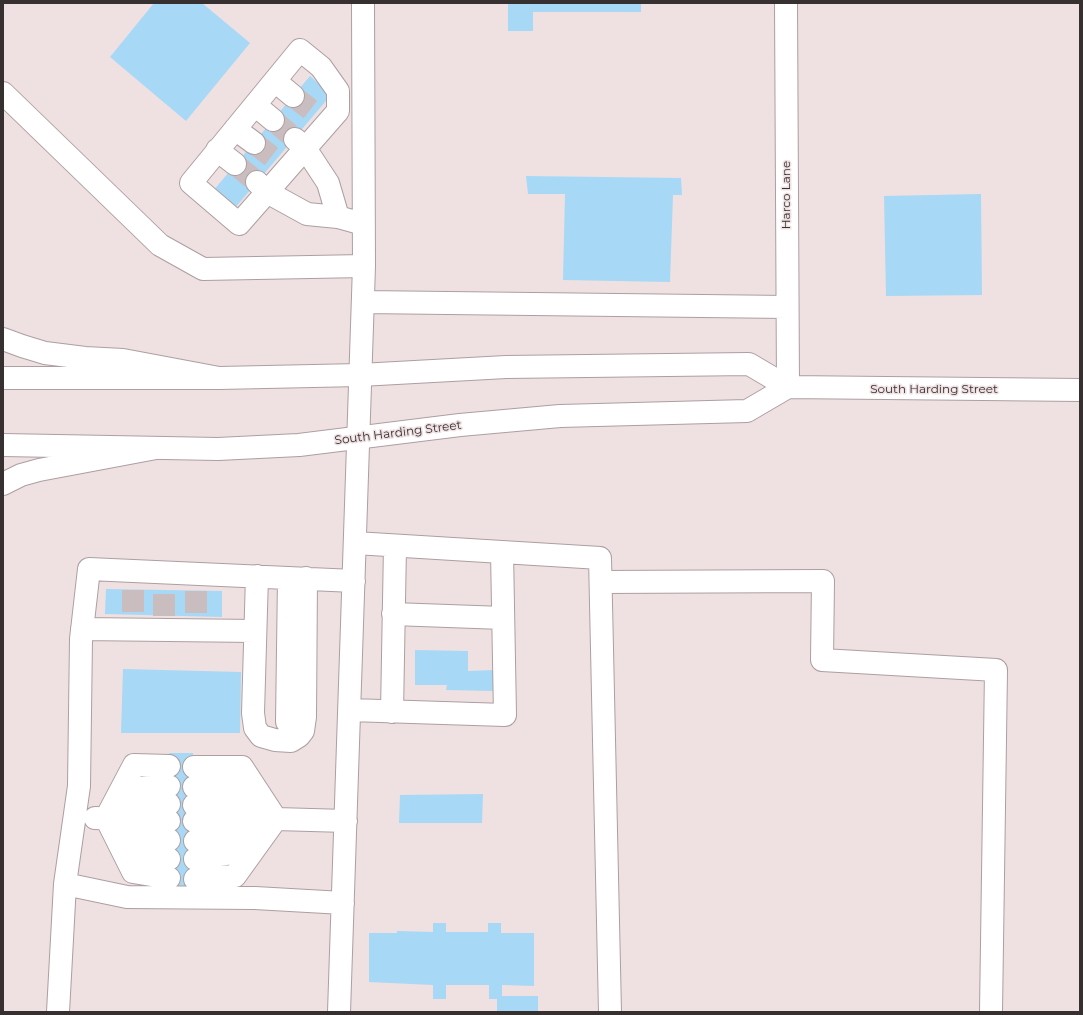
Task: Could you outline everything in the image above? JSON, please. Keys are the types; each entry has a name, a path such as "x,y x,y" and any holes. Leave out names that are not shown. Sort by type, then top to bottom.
{"main road":[{"path":"339,1012 364,266 363,3"},
{"name":"Harco Lane","path":"786,3 788,388"},
{"path":"300,50 321,67 338,91 338,111 321,119 299,143 262,187 239,224 190,183 275,80 300,50"},
{"path":"275,80 293,96"},
{"path":"3,93 160,244 203,269 364,266"},
{"path":"255,105 273,120"},
{"path":"235,129 254,143"},
{"path":"299,143 328,183 338,217"},
{"path":"218,150 235,164"},
{"path":"262,187 307,214 338,217 363,224"},
{"path":"363,302 787,307"},
{"path":"3,339 44,352 85,358 122,360 219,378"},
{"path":"3,378 219,378 360,375 506,367 749,364 788,388"},
{"name":"South Harding Street","path":"3,445 218,449 299,446 460,425 560,416 747,411 788,388 1080,390"},
{"path":"3,484 20,475 39,470 156,448"},
{"path":"355,543 600,558 610,1012"},
{"path":"392,712 395,546"},
{"path":"350,710 505,715 502,552"},
{"path":"58,1012 65,884 79,786 82,629 89,570 133,580 196,582 257,576 354,580"},
{"path":"257,576 255,631 255,728 261,736 274,740 291,741 299,736 303,731 306,717 298,578"},
{"path":"287,722 298,578"},
{"path":"601,582 823,581 822,660 996,670 991,1012"},
{"path":"393,614 503,618"},
{"path":"82,629 134,622 196,623 255,631"},
{"path":"106,818 134,765 169,822"},
{"path":"194,823 242,767 276,820"},
{"path":"106,818 142,803 169,822"},
{"path":"75,816 106,818 146,836 169,822"},
{"path":"106,818 133,872 169,822"},
{"path":"194,823 276,820 346,821"},
{"path":"194,823 233,853 276,820"},
{"path":"65,884 127,897 255,898 343,903"}],"building":[{"path":"154,3 202,3 250,43 186,121 110,57"},
{"path":"508,3 641,3 641,12 533,12 533,31 508,31"},
{"path":"310,76 331,95 234,209 213,191"},
{"path":"526,176 681,178 682,195 673,195 670,282 563,280 565,194 528,194"},
{"path":"981,194 982,295 886,296 884,196"},
{"path":"106,589 222,591 222,617 105,614"},
{"path":"415,650 468,651 468,671 495,670 495,691 446,690 447,685 415,685"},
{"path":"123,669 241,672 240,733 121,733"},
{"path":"169,753 193,753 195,891 170,890"},
{"path":"483,794 482,823 399,823 400,795"},
{"path":"433,923 446,923 446,932 488,932 488,923 501,923 501,933 534,933 534,986 502,985 502,996 538,996 538,1012 497,1012 497,999 489,999 489,985 446,985 446,999 433,999 433,985 369,982 369,933 397,933 397,931 433,932"}],"tunnel":[{"path":"293,96 315,113"},
{"path":"273,120 294,138"},
{"path":"254,143 276,160"},
{"path":"235,164 257,182"},
{"path":"133,590 133,615"},
{"path":"164,590 164,616"},
{"path":"196,591 196,616"}]}
